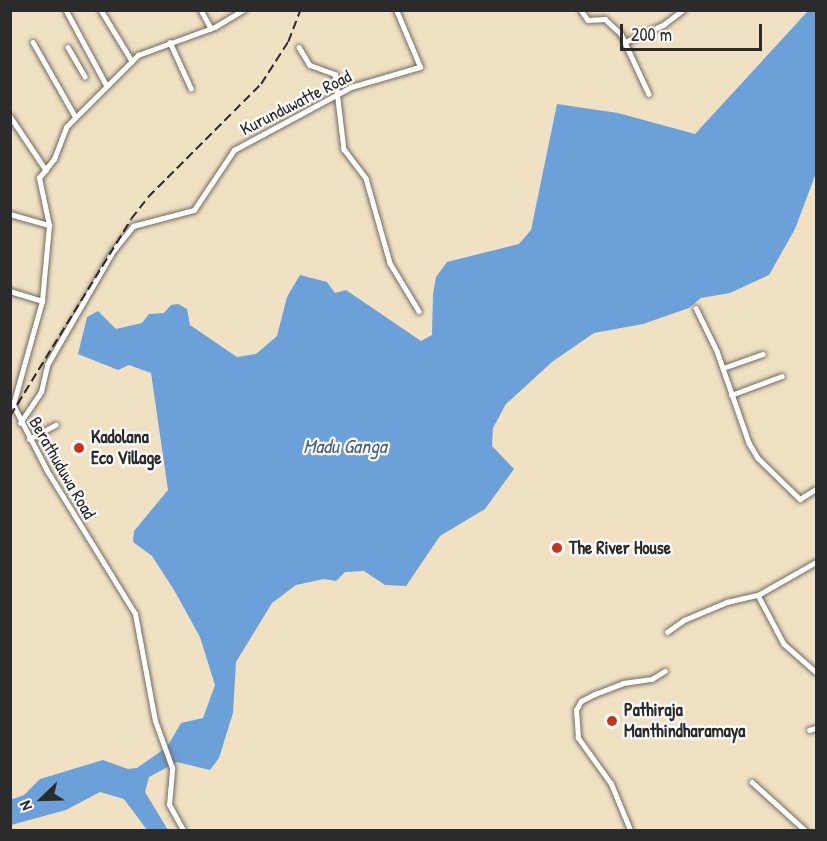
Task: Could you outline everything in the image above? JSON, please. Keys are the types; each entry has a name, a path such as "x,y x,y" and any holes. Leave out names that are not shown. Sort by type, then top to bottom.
{"street":[{"path":"66,10 107,86"},
{"path":"101,10 132,60"},
{"path":"201,10 211,28"},
{"name":"Kurunduwatte Road","path":"20,423 41,393 47,365 113,251 133,226 194,210 234,150 338,93 420,67 396,10"},
{"path":"581,10 588,20 605,19 625,42 649,94"},
{"path":"625,42 663,25 682,10"},
{"name":"Berathuduwa Road","path":"183,831 169,805 172,768 155,721 135,614 11,406 42,301 49,225 39,178 46,170 75,116 143,52 211,28 241,11"},
{"path":"33,42 75,116"},
{"path":"170,42 191,88"},
{"path":"68,47 85,76"},
{"path":"299,47 310,65 334,72 344,148 366,178 379,235 393,271 419,311"},
{"path":"78,63 90,56"},
{"path":"10,116 46,170"},
{"path":"10,214 49,225"},
{"path":"10,291 42,301"},
{"path":"696,308 723,368 731,395 758,458 800,499 816,489"},
{"path":"723,368 764,354"},
{"path":"731,395 782,376"},
{"path":"29,439 55,425"},
{"path":"667,632 684,620 727,602 758,595 816,562"},
{"path":"758,595 784,644 816,672"},
{"path":"630,831 611,784 578,738 576,710 581,701 595,694 623,683 652,679 665,671"},
{"path":"809,730 816,728"},
{"path":"752,782 805,831"}],"water":[{"name":"Madu Ganga","path":"808,11 816,11 816,173 795,229 769,275 730,293 701,298 689,308 643,324 594,333 552,362 506,404 493,428 492,446 514,469 485,509 440,536 406,586 385,585 364,571 345,572 336,581 324,579 296,585 272,603 236,662 233,713 219,758 210,770 177,762 149,777 145,792 168,830 147,830 124,799 100,792 66,810 11,825 10,800 24,795 40,779 103,760 128,769 137,768 167,747 181,723 203,718 215,685 200,637 174,590 152,556 133,542 134,531 168,490 151,373 129,365 118,370 78,354 87,317 98,311 116,329 142,323 149,314 164,313 171,305 178,304 187,309 190,325 237,357 256,354 277,336 287,297 300,275 327,282 335,293 346,290 421,341 432,335 433,294 436,277 447,262 519,244 531,230 557,104 618,113 695,134"}],"railway":[{"path":"10,416 131,219 148,197 261,84 288,42 300,10"}],"place":[{"name":"Kadolana Eco Village","path":"79,448"},
{"name":"The River House","path":"557,548"},
{"name":"Pathiraja Manthindharamaya","path":"612,721"}]}
